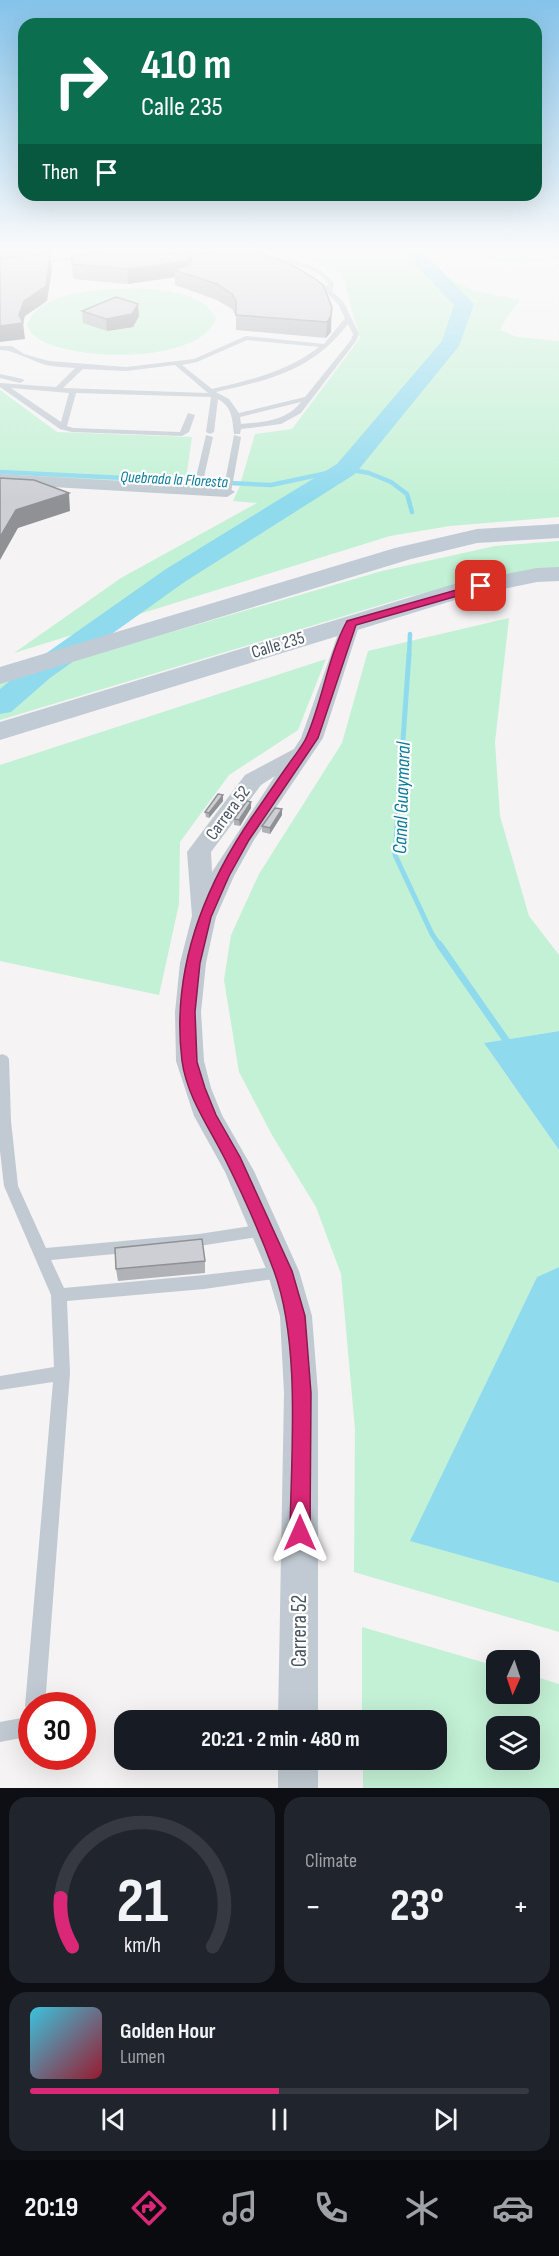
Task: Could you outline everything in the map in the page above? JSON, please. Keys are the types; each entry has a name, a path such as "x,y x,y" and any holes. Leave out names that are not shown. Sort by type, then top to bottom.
{"main road":[{"path":"0,676 404,553 477,536 559,531"},
{"name":"Calle 235","path":"0,731 463,590 537,575 559,574"}],"street":[{"path":"0,480 227,492"},
{"name":"Carrera 52","path":"298,1710 301,1393 296,1316 284,1271 225,1143 208,1116 197,1088 190,1062 188,1012 193,963 204,917 222,876 243,840 312,738 351,623"},
{"path":"309,636 332,642 338,647 340,656"},
{"name":"Carrera 52","path":"204,917 199,852 253,780 304,750"},
{"name":"Carrera 52","path":"253,780 253,787 260,792 270,791 280,786"},
{"path":"298,1770 298,1788"}],"lane":[{"path":"1,385 73,391 213,393 285,371 325,346 336,333"},
{"path":"238,432 278,422 298,411 354,340 356,333"},
{"path":"0,348 10,347 22,355 48,363 126,369 178,364 207,357 246,338 325,346"},
{"path":"178,364 213,393 224,397 237,415 238,432 227,492"},
{"path":"58,389 81,367"},
{"path":"0,376 58,389"},
{"path":"1,385 63,427 77,430 182,434 185,432 191,415"},
{"path":"63,427 73,391"},
{"path":"197,490 209,435 213,393"},
{"path":"237,415 309,398"},
{"path":"2,1059 2,1121 11,1186 59,1295 62,1373 36,1692"},
{"path":"41,1255 199,1240 264,1230"},
{"path":"59,1295 204,1282 284,1271"},
{"path":"0,1383 62,1373"},
{"path":"0,1732 18,1729"}],"green space":[{"path":"204,333 186,344 161,351 133,354 76,351 53,345 32,334"},
{"path":"359,333 508,333 517,337 559,341 559,517 450,526 390,536 14,653 121,578 257,503 233,501 255,434 292,429 360,338"},
{"path":"0,390 57,432 192,437 185,486 0,475"},
{"path":"559,541 559,570 526,571 407,597 0,720 0,682 382,571 495,546"},
{"path":"509,618 495,742 500,816 529,916 559,955 559,1031 484,1043 559,1150 559,1267 537,1277 411,1541 559,1583 559,1632 354,1572 355,1429 341,1274 316,1207 272,1135 239,1072 224,980 231,935 259,874 342,743 368,651"},
{"path":"326,659 298,730 229,775 180,842 179,904 159,995 0,961 0,765"},
{"path":"362,1627 486,1663 486,1704 540,1704 540,1678 559,1684 559,1788 363,1788 363,1770 447,1770 447,1710 362,1710"}],"water":[{"path":"559,1031 559,1150 484,1043"},
{"path":"559,1267 559,1583 410,1541 537,1277"}],"building":[{"path":"0,478 34,480 69,493 16,510 0,537"},
{"path":"218,794 223,795 209,813 205,812"},
{"path":"247,801 251,802 239,820 234,819"},
{"path":"275,808 282,809 270,828 262,826"},
{"path":"202,1239 205,1261 116,1269 115,1248"}],"waterway":[{"name":"Canal Guaymaral","path":"0,705 39,672 176,575 346,469 452,342 455,333"},
{"name":"Quebrada la Floresta","path":"0,472 271,485 346,469 369,473 391,482 407,494 412,512"},
{"name":"Canal Guaymaral","path":"409,656 410,634"},
{"name":"Canal Guaymaral","path":"409,654 395,855 432,934 440,946"},
{"name":"Canal Guaymaral","path":"439,944 506,1040"}],"route":[{"path":"300,1533 301,1393 296,1316 284,1271 239,1171 208,1116 197,1088 190,1062 188,1012 193,963 204,917 222,876 243,840 312,738 351,623 481,586"}]}
